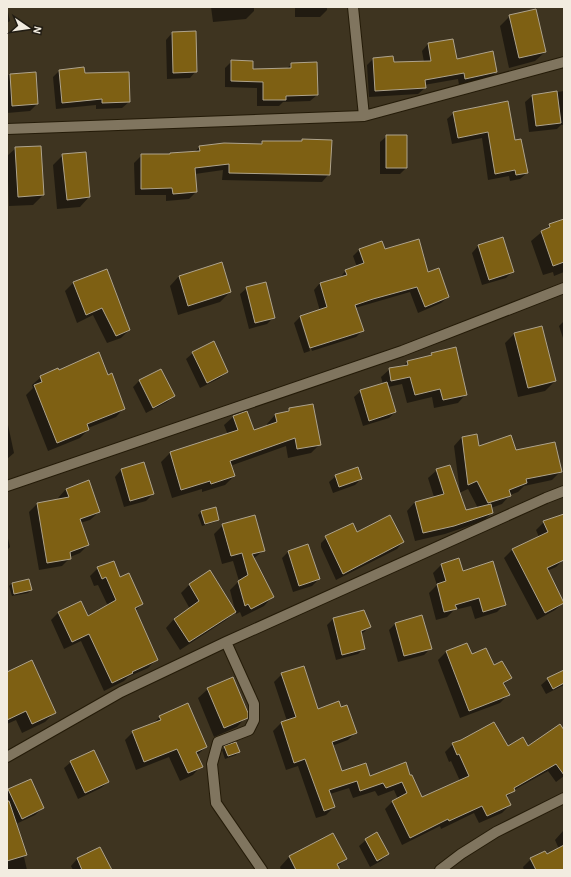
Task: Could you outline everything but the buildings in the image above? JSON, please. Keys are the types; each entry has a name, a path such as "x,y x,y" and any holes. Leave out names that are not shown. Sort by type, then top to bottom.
{"street":[{"path":"353,7 364,116"},
{"path":"7,128 364,116 564,62"},
{"path":"7,486 402,351 564,288"},
{"path":"7,757 121,692 372,575 564,491"},
{"path":"226,642 254,704 254,720 249,730 218,742 212,764 216,803 262,870"},
{"path":"440,870 461,854 496,832 564,798"}]}
